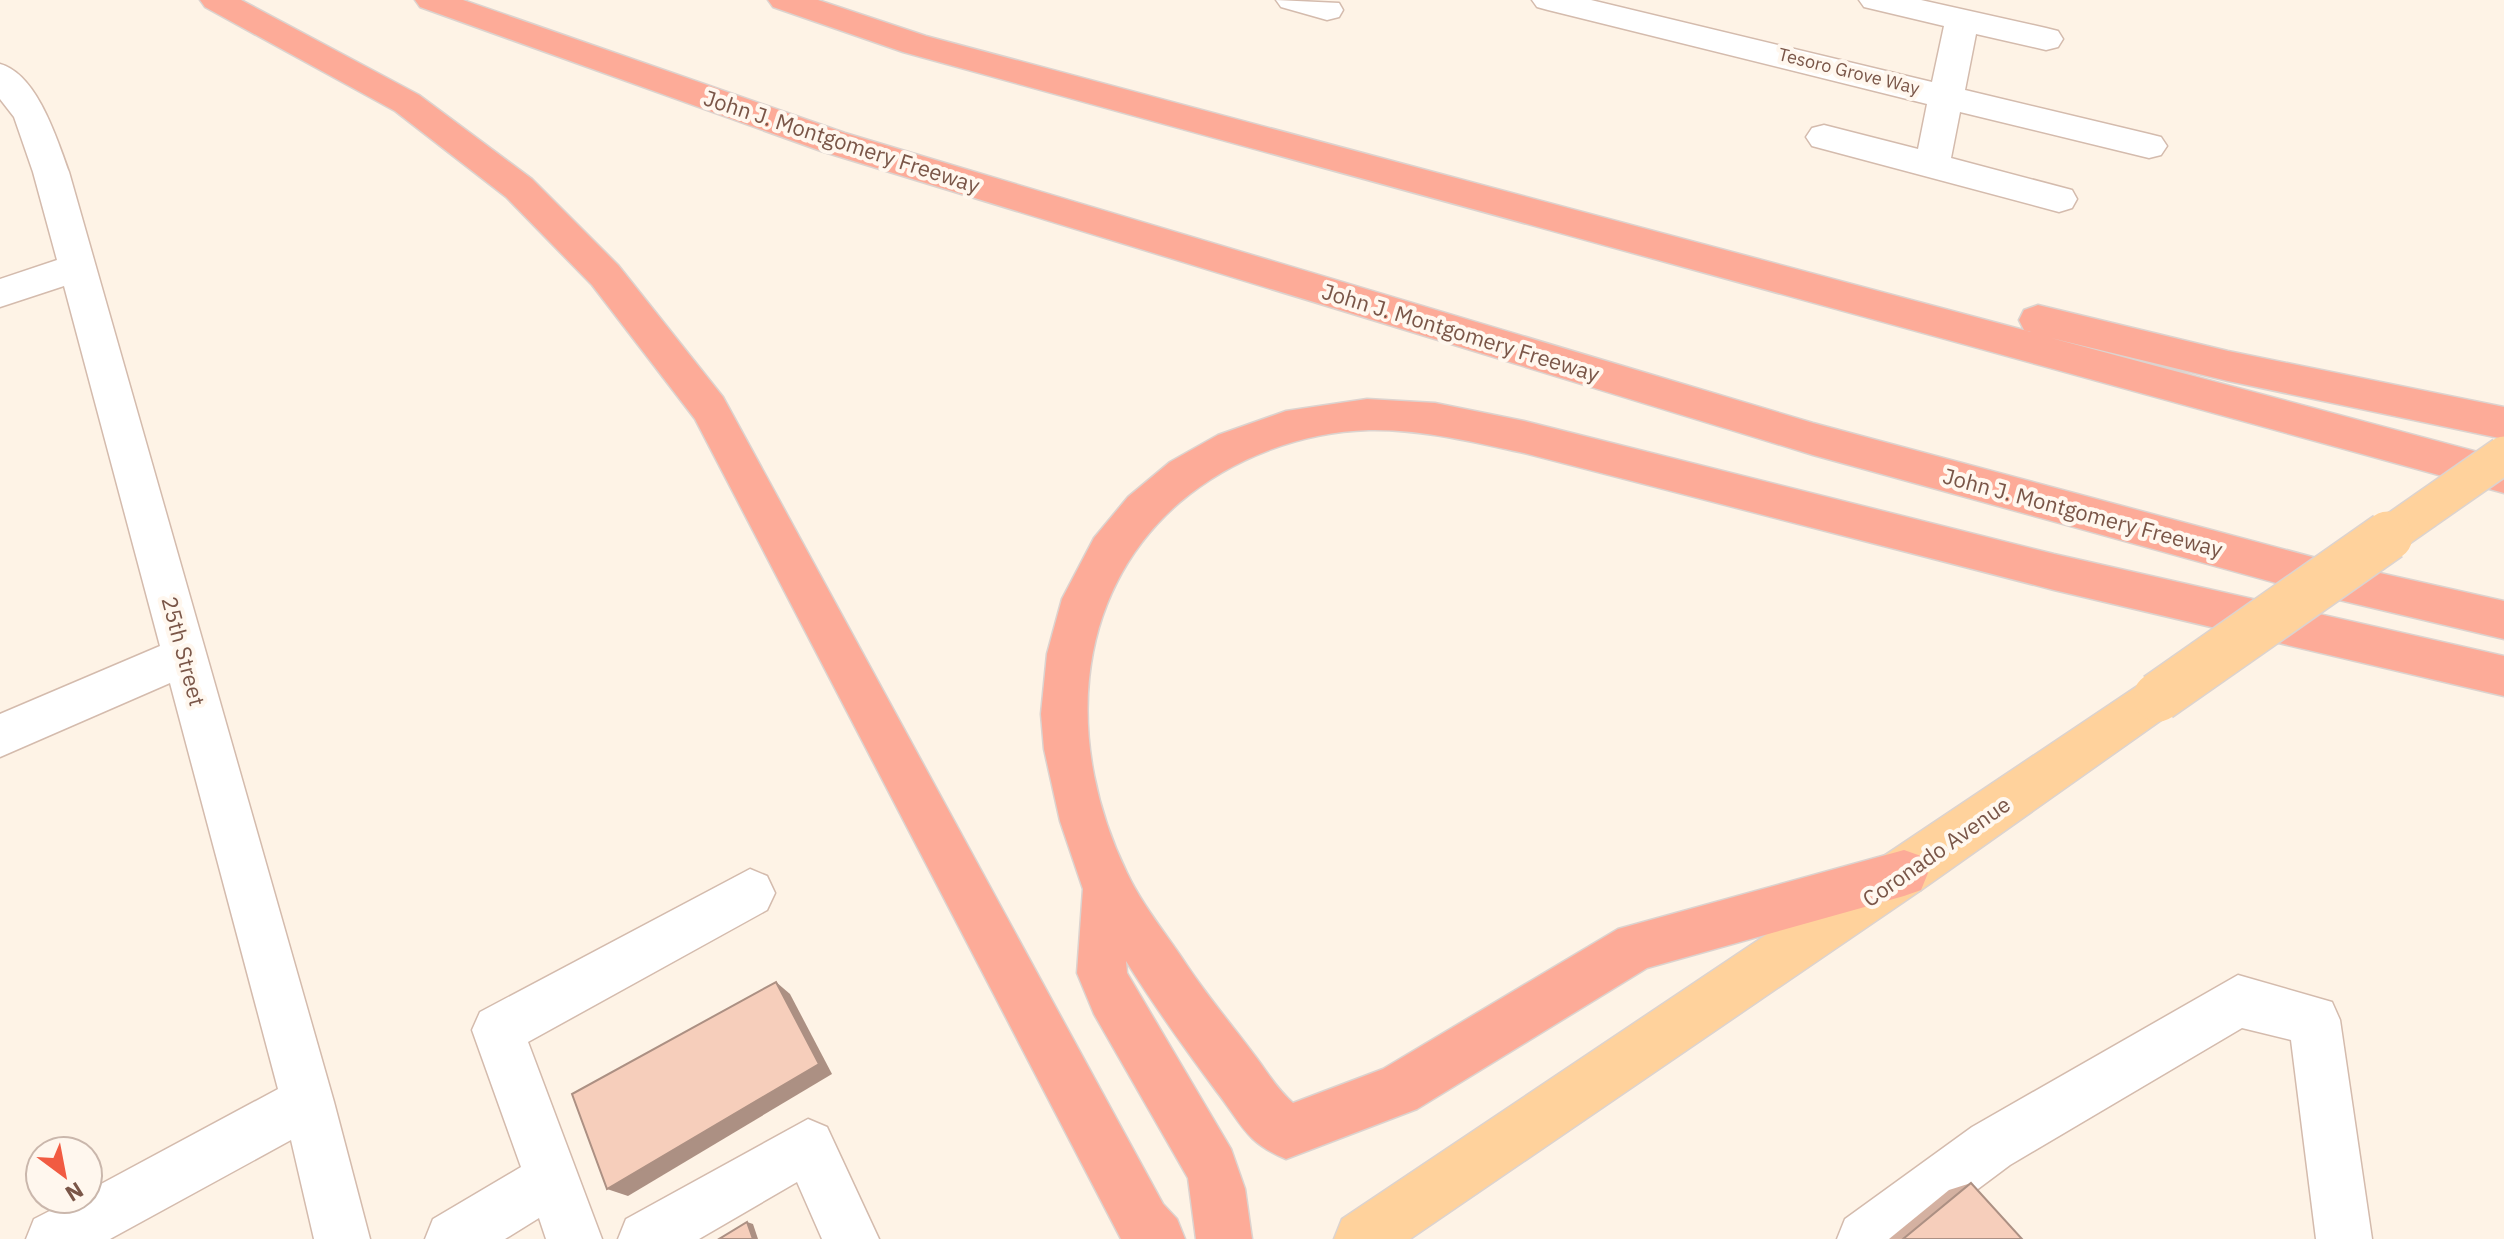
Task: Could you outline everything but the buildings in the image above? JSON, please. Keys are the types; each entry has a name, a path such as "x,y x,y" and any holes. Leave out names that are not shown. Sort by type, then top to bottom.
{"highway":[{"path":"216,0 407,103 519,188 605,275 709,408 1143,1224 1157,1239"},
{"name":"John J. Montgomery Freeway","path":"431,0 833,142 1813,439 2331,580 2504,620"},
{"path":"784,0 915,44 2504,476"},
{"path":"1465,194 1976,305 2228,366 2504,423"},
{"path":"1904,873 1636,946 1398,1090 1286,1132 1255,1105 1238,1076 1199,1029 1108,889 1095,858 1063,718 1064,670 1073,624 1090,581 1114,541 1144,506 1180,476 1218,453 1258,436 1302,423 1347,416 1392,415 1439,420 1524,437 2054,572 2504,676"},
{"path":"1108,889 1102,974 1214,1174 1224,1239"}],"main road":[{"name":"Coronado Avenue","path":"1362,1239 1904,873 2504,455"}],"street":[{"path":"1292,0 1327,10"},
{"name":"Tesoro Grove Way","path":"1548,0 2149,146"},
{"path":"1875,0 2046,39"},
{"path":"1932,165 1962,20"},
{"name":"25th Street","path":"0,75 30,114 51,172 308,1102 342,1239"},
{"path":"1824,137 2059,199"},
{"path":"0,293 77,267"},
{"path":"0,736 186,655"},
{"path":"574,1239 498,1030 750,893"},
{"path":"1865,1239 1991,1146 2238,1001 2314,1020 2344,1239"},
{"path":"54,1239 308,1102"},
{"path":"646,1239 808,1146 851,1239"},
{"path":"453,1239 553,1179"}]}
